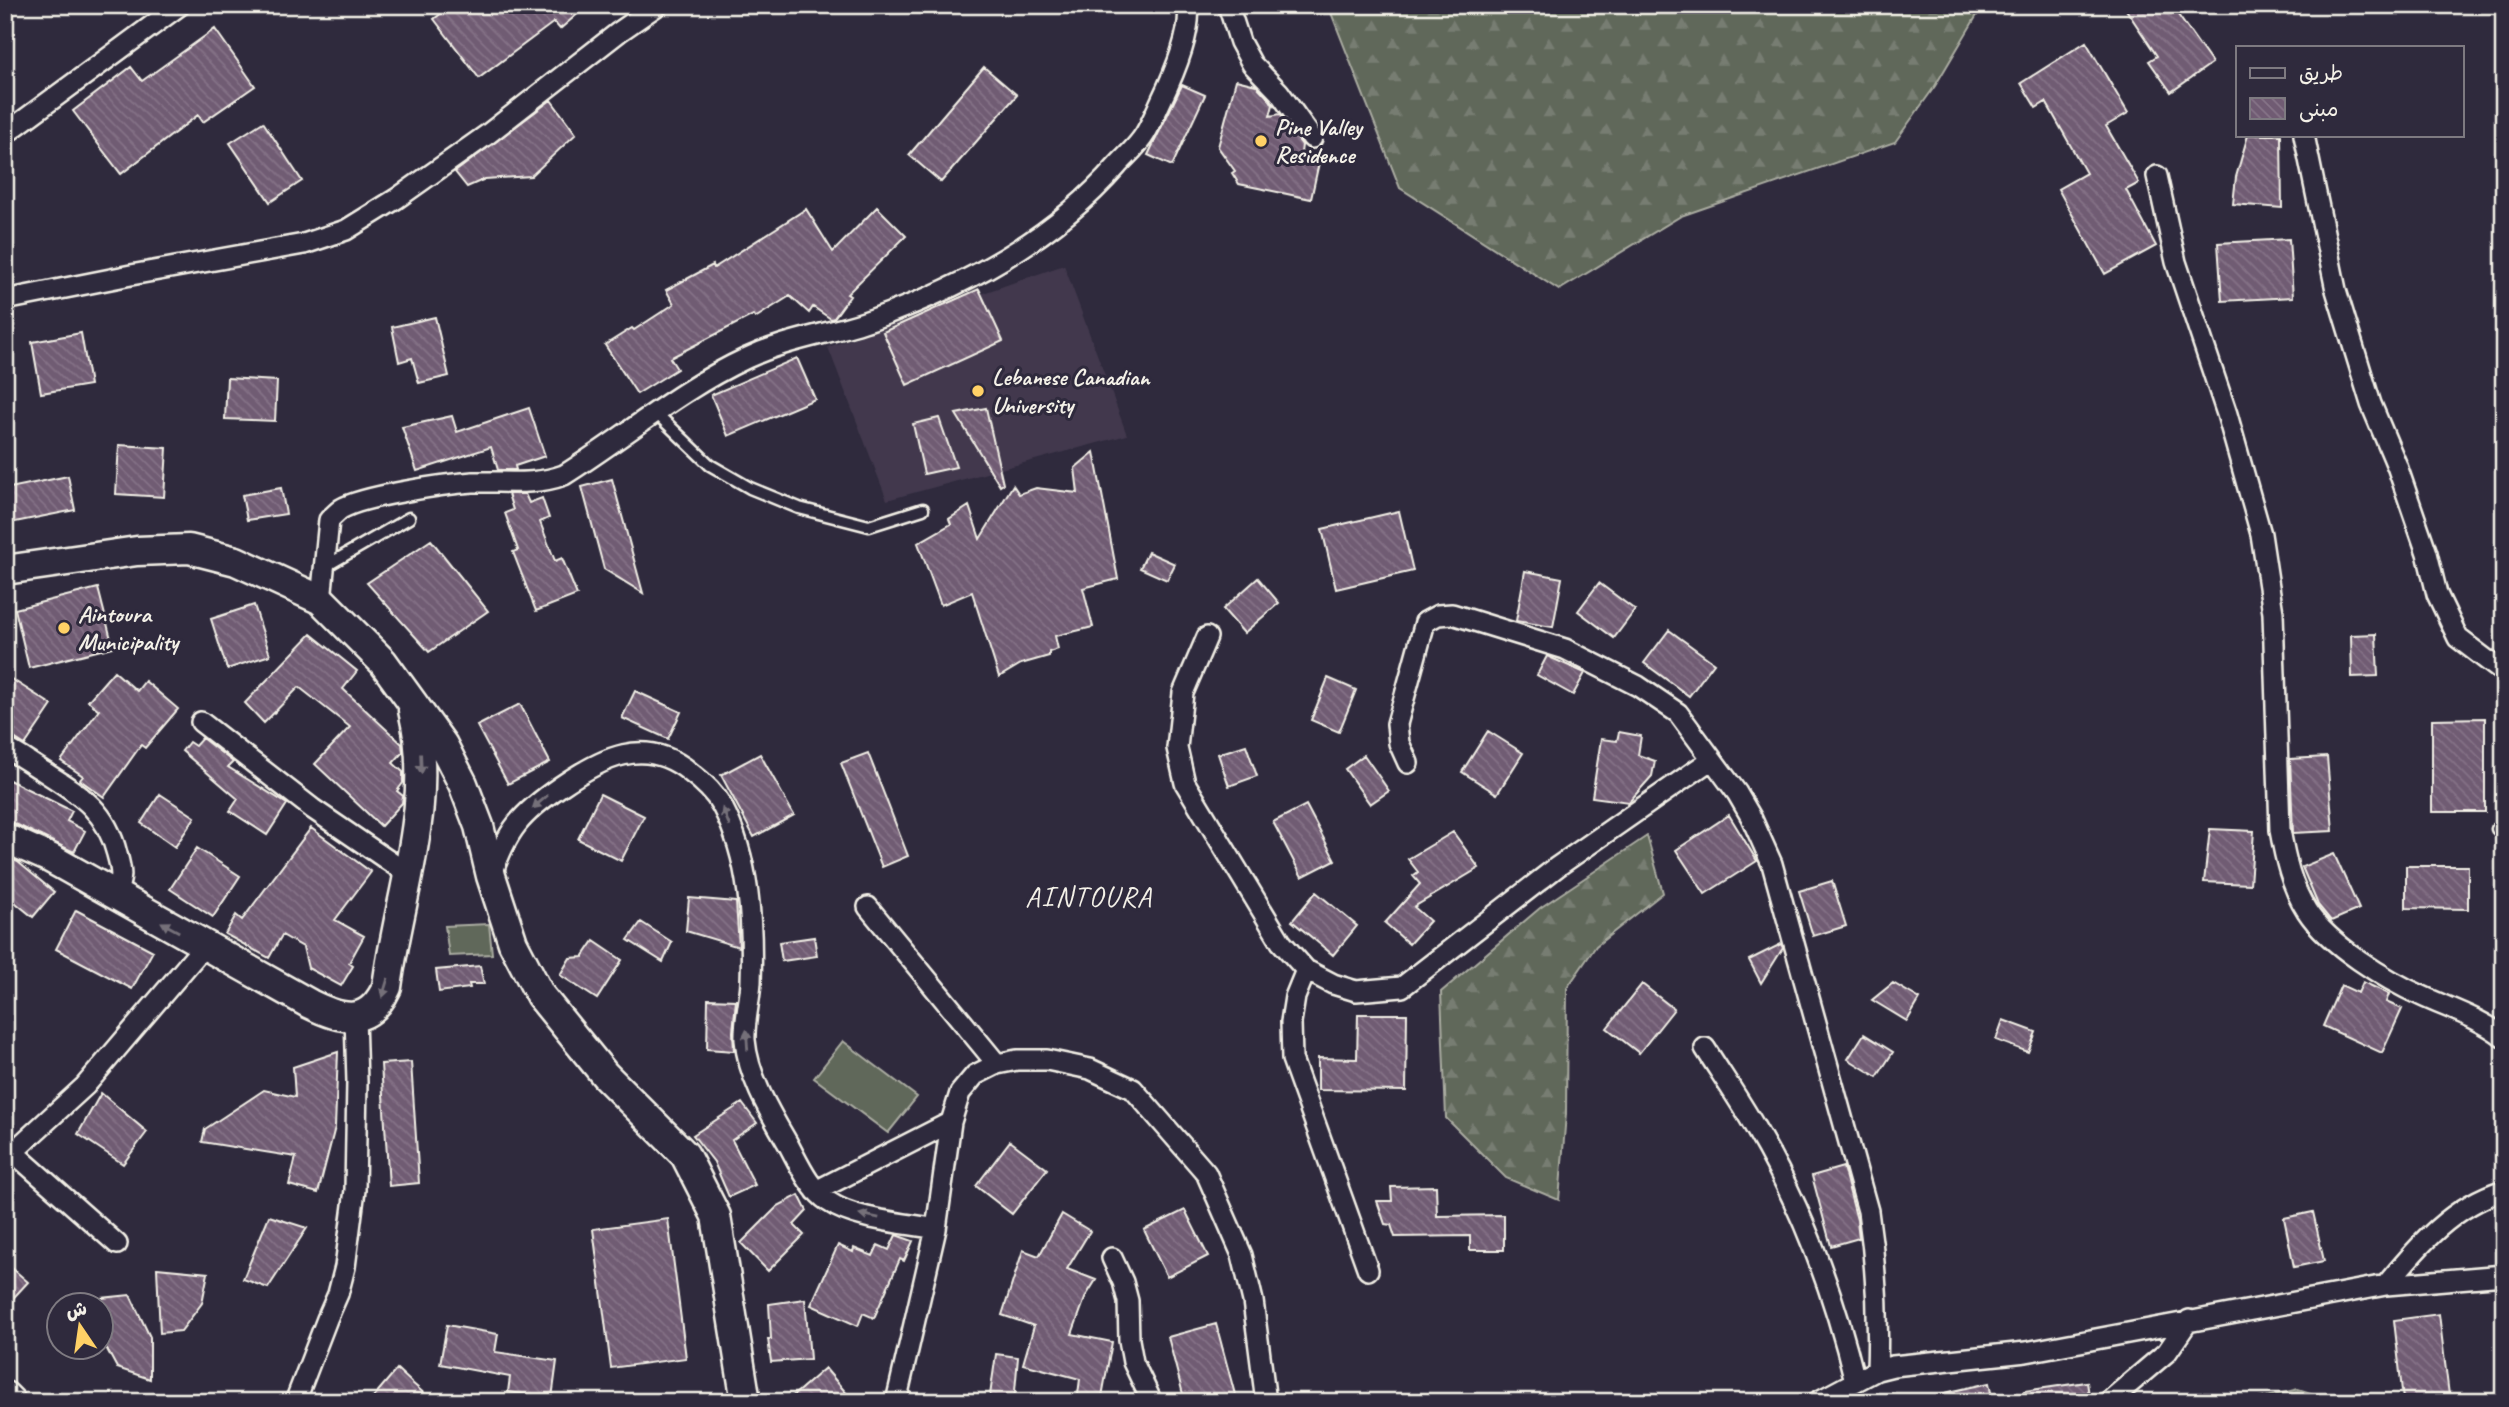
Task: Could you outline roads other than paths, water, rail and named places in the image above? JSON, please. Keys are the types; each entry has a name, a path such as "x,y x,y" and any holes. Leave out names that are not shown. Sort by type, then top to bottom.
{"main road":[{"path":"5,570 137,551 190,550 236,561 321,600 383,662 443,745 463,784 479,826 491,876 513,943 540,995 605,1075 685,1155 716,1216 746,1402"},
{"path":"5,838 50,858 325,1011 341,1018 355,1017 369,1011 380,1000 387,987 408,874 421,788 420,747 410,697"},
{"path":"5,1396 11,1402"}],"street":[{"path":"5,134 180,5"},
{"path":"5,300 304,244 346,230 396,199 488,134 658,5"},
{"path":"321,600 329,520 342,508 383,496 474,482 507,484 549,480 578,466 655,411 712,376 779,344 870,320 940,291 996,263 1051,228 1094,193 1144,136 1171,80 1182,48 1188,5"},
{"path":"1233,8 1240,42 1252,64 1279,92 1312,138"},
{"path":"2304,136 2343,314 2371,404 2397,466 2427,553 2437,594 2458,638 2504,673"},
{"path":"2157,176 2176,262 2227,414 2261,534 2273,613 2280,830 2294,886 2307,911 2323,930 2387,980 2465,1014 2504,1037"},
{"path":"1408,763 1399,743 1397,724 1425,622 1438,615 1452,614 1565,649 1638,686 1678,713 1737,793 1772,864 1868,1211 1875,1258 1877,1370"},
{"path":"1208,638 1182,693 1177,748 1185,783 1281,942 1306,970 1333,984 1356,991 1402,987 1557,867 1712,759"},
{"path":"201,722 313,809 408,874"},
{"path":"5,748 70,788 103,818 112,835 122,879 115,895"},
{"path":"491,876 502,848 517,824 543,799 584,770 618,755 642,752 665,757 682,765 702,781 722,805 739,849 747,889 751,933 751,984 745,1038 755,1081 777,1125 816,1191 830,1203 862,1216 936,1229"},
{"path":"868,907 997,1064"},
{"path":"117,1244 9,1148 85,1086 204,946"},
{"path":"1306,970 1295,997 1291,1021 1292,1059 1367,1270"},
{"path":"295,1402 338,1294 345,1267 355,1190 355,1017"},
{"path":"1705,1048 1756,1129 1804,1225 1844,1335 1855,1381"},
{"path":"896,1402 936,1229 951,1122 960,1093 975,1075 997,1064 1017,1060 1047,1060 1090,1069 1133,1089 1206,1173 1242,1255 1255,1314 1266,1402"},
{"path":"816,1191 951,1122"},
{"path":"2386,1285 2410,1255 2457,1213 2479,1198 2504,1191"},
{"path":"1112,1258 1128,1301 1129,1340 1133,1362 1152,1402"},
{"path":"1817,1402 1877,1370 1892,1366 2025,1352 2386,1285 2504,1275"},
{"path":"2108,1402 2167,1352 2189,1320"}],"lane":[{"path":"655,411 710,465 750,488 799,508 869,526 923,509"},
{"path":"326,566 409,518"}],"place":[{"name":"Pine Valley Residence","path":"1261,141"},
{"name":"Lebanese Canadian University","path":"978,391"},
{"name":"Aintoura Municipality","path":"64,628"}],"district":[{"name":"AINTOURA","path":"1089,896"}]}
